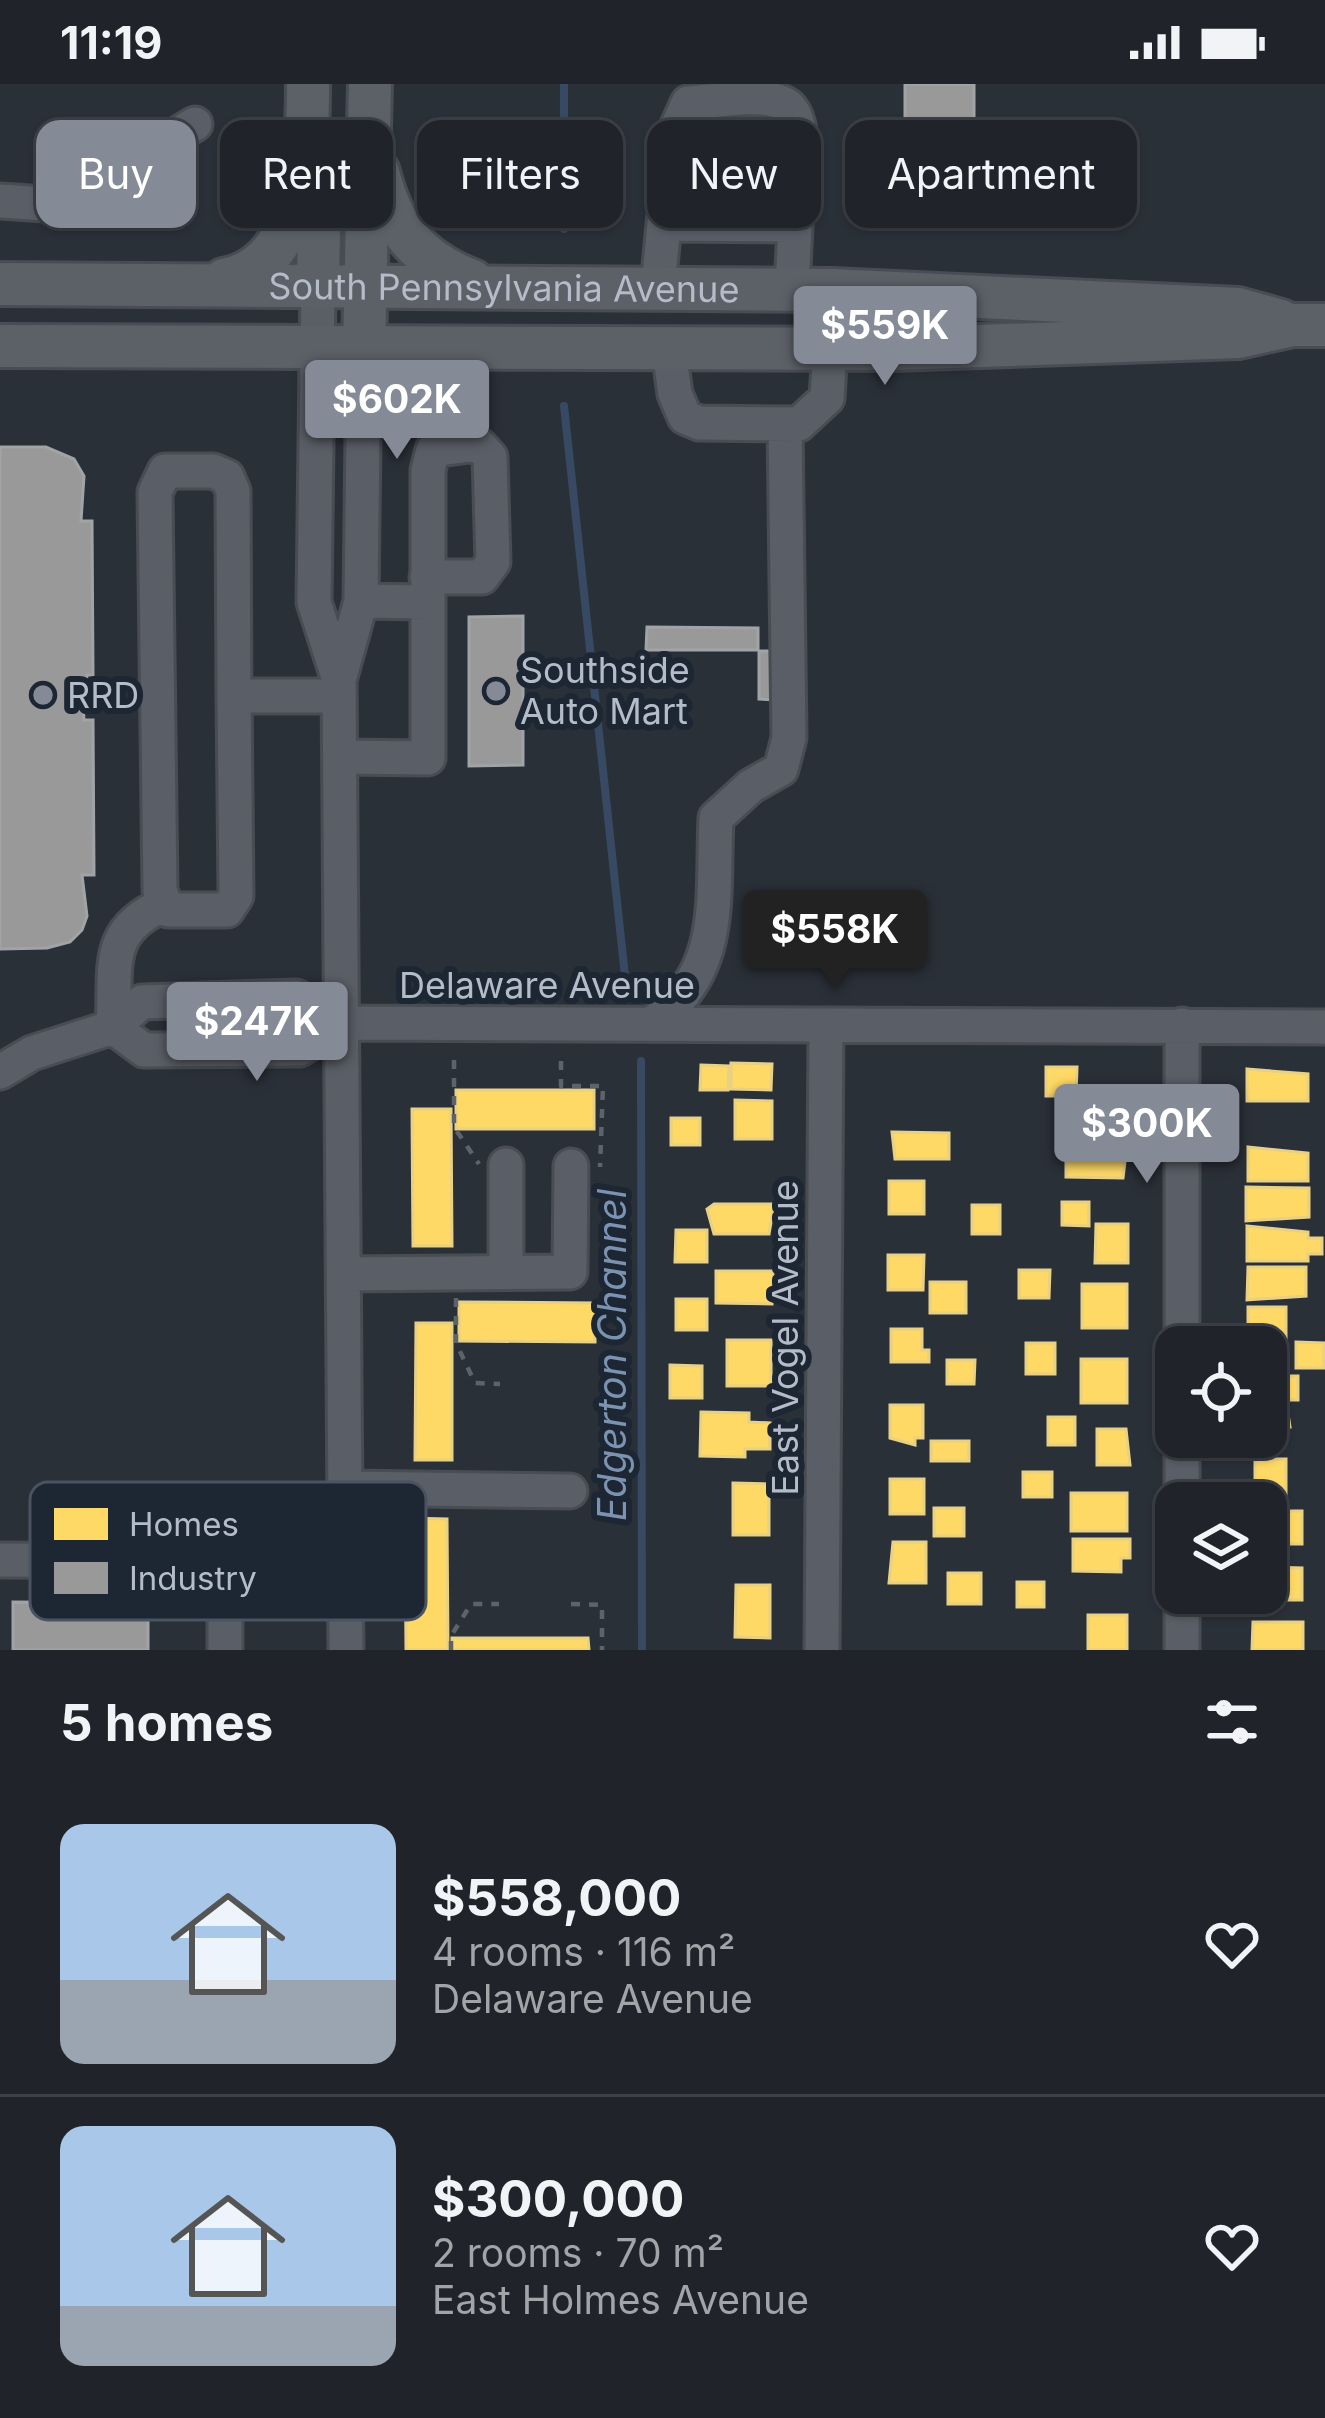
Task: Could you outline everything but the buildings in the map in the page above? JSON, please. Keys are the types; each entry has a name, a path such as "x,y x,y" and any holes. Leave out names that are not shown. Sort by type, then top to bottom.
{"main road":[{"path":"308,84 308,120"},
{"path":"369,120 370,84"},
{"path":"393,216 409,242 436,268 484,286"},
{"path":"196,285 239,278 269,257 283,228"},
{"path":"318,286 319,228"},
{"path":"364,351 366,228"},
{"name":"South Pennsylvania Avenue","path":"0,284 852,290 1238,309 1308,325"},
{"path":"840,349 852,290"},
{"name":"South Pennsylvania Avenue","path":"0,346 364,351 840,349 1238,337 1308,325"}],"street":[{"path":"681,120 688,104 773,100 789,105 799,120"},
{"path":"0,201 36,203"},
{"path":"658,287 664,228"},
{"path":"792,289 795,228"},
{"path":"318,286 314,602 339,688"},
{"path":"669,350 675,394 686,417 699,423 799,424 827,398 840,349"},
{"path":"346,1482 339,688 361,602 364,351"},
{"path":"468,351 468,446"},
{"path":"651,1024 692,990 702,969 710,938 716,818 781,769 789,738 785,424"},
{"path":"340,758 428,758 427,590 429,458 443,446 480,446 490,457 493,562 482,578 427,590 361,602"},
{"path":"166,471 213,471 227,477 233,491 234,696 236,896 226,910 176,912 165,904 160,891 155,492 166,471"},
{"path":"234,696 339,688"},
{"path":"112,1028 120,939 138,915 165,904"},
{"path":"0,1072 32,1053 112,1028 142,1002 296,997 344,1023"},
{"path":"112,1028 144,1051 300,1049 344,1023"},
{"name":"Delaware Avenue","path":"344,1023 1325,1027"},
{"path":"1182,1025 1182,1326"},
{"name":"East Vogel Avenue","path":"821,1650 826,1026"},
{"path":"490,1164 506,1272"},
{"path":"344,1274 570,1272 587,1167"},
{"path":"426,1489 570,1491"},
{"path":"0,1560 30,1560"},
{"path":"1182,1614 1182,1650"}],"path":[{"path":"454,1060 454,1127 490,1164"},
{"path":"561,1060 561,1086 603,1086 587,1167"},
{"path":"457,1273 456,1343 475,1383 500,1384"},
{"path":"451,1650 451,1636 471,1604 499,1604"},
{"path":"571,1604 602,1605 602,1650"}],"waterway":[{"name":"Edgerton Channel","path":"564,84 564,229"},
{"name":"Edgerton Channel","path":"564,406 625,976"},
{"name":"Edgerton Channel","path":"641,1061 642,1650"}],"place":[{"name":"Southside Auto Mart","path":"496,691"},
{"name":"RRD","path":"43,695"}]}
